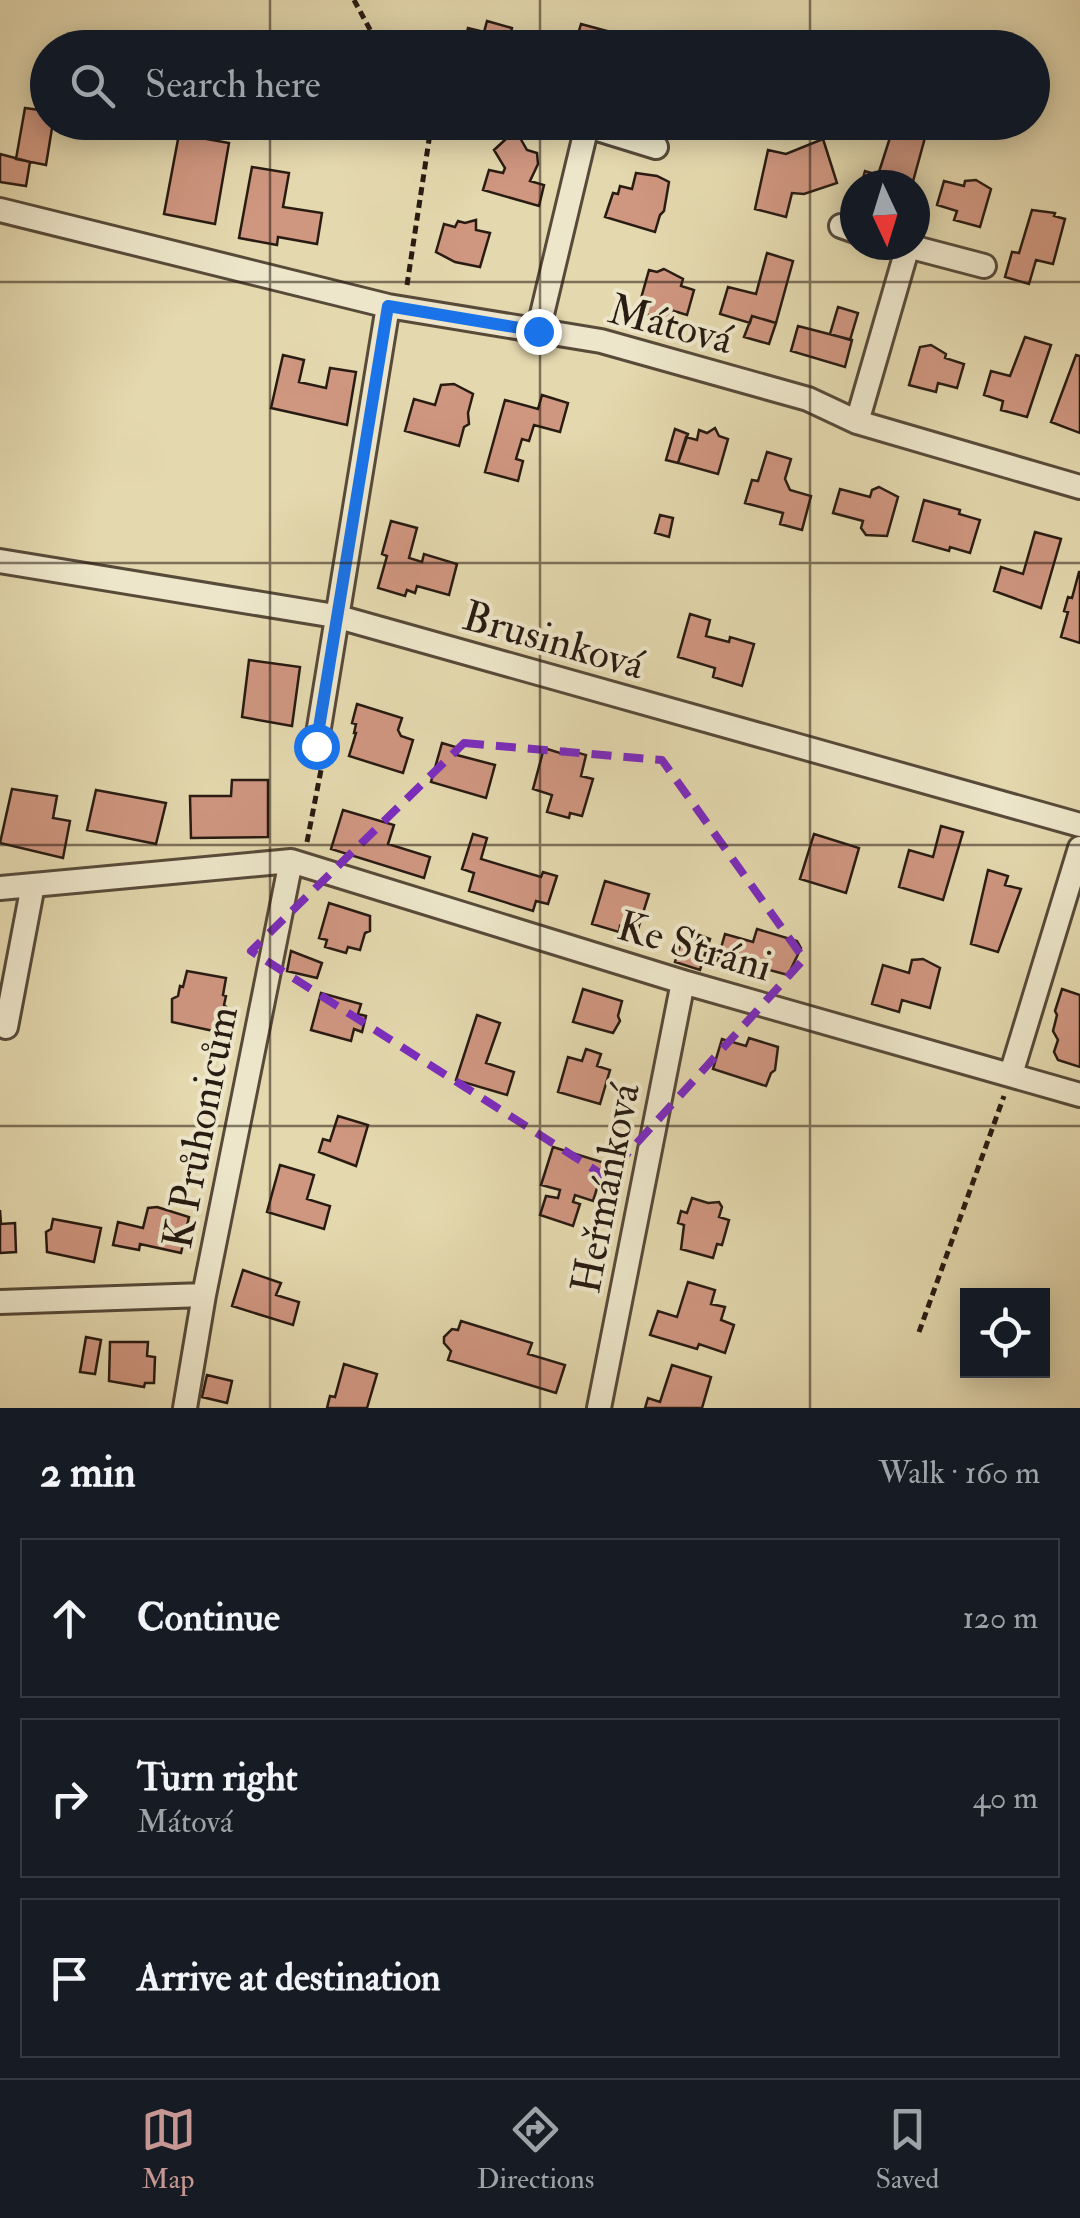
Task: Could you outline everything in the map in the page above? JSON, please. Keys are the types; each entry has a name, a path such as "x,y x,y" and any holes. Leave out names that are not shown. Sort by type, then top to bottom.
{"street":[{"path":"538,331 578,140"},
{"path":"633,140 656,147"},
{"name":"Mátová","path":"0,210 388,306 600,341 808,400 858,422 1080,487"},
{"path":"930,252 984,266"},
{"path":"858,422 902,260"},
{"path":"316,746 388,306"},
{"name":"Brusinková","path":"0,561 335,616 1080,825"},
{"path":"1012,1074 1080,848"},
{"path":"0,888 291,861"},
{"name":"Ke Stráni","path":"291,861 682,982 1080,1095"},
{"name":"K Průhonicům","path":"185,1408 204,1294 291,861"},
{"path":"6,1027 33,885"},
{"name":"Heřmánková","path":"599,1408 682,982"},
{"path":"0,1302 204,1294"}],"path":[{"path":"354,0 370,30"},
{"path":"388,306 406,290 429,140"},
{"path":"920,1332 1012,1074"}],"highlighted area":[{"path":"464,743 662,760 804,959 606,1177 251,951"}],"building":[{"path":"487,21 512,28 511,30 485,30"},
{"path":"581,24 603,30 579,30"},
{"path":"25,108 30,109 30,140 50,140 46,165 16,159"},
{"path":"178,140 229,143 215,224 164,214"},
{"path":"505,140 521,140 527,150 537,153 538,164 530,181 544,185 539,206 483,190 489,170 503,173 505,168 494,150"},
{"path":"823,140 837,183 804,194 792,193 786,217 755,209 768,150 786,154"},
{"path":"889,140 924,140 916,170 880,170"},
{"path":"0,154 30,162 26,186 0,182"},
{"path":"252,167 289,173 283,207 322,213 317,244 278,237 277,245 239,238"},
{"path":"636,173 669,182 664,211 655,232 605,217 613,193 618,194 620,186 632,189"},
{"path":"976,180 991,189 980,227 954,220 957,211 937,205 944,181 964,186 965,181"},
{"path":"1032,210 1055,213 1054,216 1065,219 1053,264 1036,260 1029,284 1005,277 1012,252 1019,253"},
{"path":"476,220 476,230 490,233 480,267 455,262 436,252 444,224 455,227 458,221"},
{"path":"767,253 793,261 776,323 752,316 750,323 720,314 728,287 756,294"},
{"path":"664,269 683,279 681,286 694,290 687,315 674,311 672,318 657,320 638,309 649,270"},
{"path":"838,307 858,313 850,340 830,334"},
{"path":"752,316 776,323 769,344 744,337"},
{"path":"798,326 852,340 845,367 791,351"},
{"path":"1025,337 1051,345 1027,417 1001,410 1003,401 984,395 991,371 1010,376"},
{"path":"931,345 946,354 945,358 964,364 957,388 938,383 936,392 909,385 920,347"},
{"path":"283,355 304,360 299,382 326,388 330,368 356,372 347,425 271,408"},
{"path":"1076,355 1080,356 1080,433 1051,422"},
{"path":"454,384 473,394 469,424 464,427 459,446 405,431 414,399 435,405 441,385"},
{"path":"542,395 568,403 560,432 534,425 529,441 522,439 516,459 523,461 518,481 485,472 505,400 538,409"},
{"path":"715,428 719,436 728,439 718,474 678,463 686,437 697,440 699,430 707,433"},
{"path":"675,429 688,434 678,463 666,460"},
{"path":"767,452 791,459 785,479 790,490 811,496 802,530 780,524 783,513 745,503 752,480 758,481"},
{"path":"879,487 898,497 887,536 866,535 861,528 863,521 833,513 840,489 870,497 872,490"},
{"path":"924,500 980,520 970,553 913,541"},
{"path":"660,515 673,518 669,537 655,533"},
{"path":"391,521 417,528 409,558 422,562 424,554 457,564 449,595 417,586 415,593 407,590 405,596 378,588"},
{"path":"1035,532 1061,539 1041,608 994,591 1001,567 1023,574"},
{"path":"1079,572 1080,643 1061,637 1068,612 1064,611"},
{"path":"690,614 710,620 706,636 754,644 742,686 713,677 715,668 678,657"},
{"path":"249,660 300,667 292,726 242,717"},
{"path":"357,704 402,718 398,730 401,736 413,740 403,773 349,756 356,733 356,724 352,723"},
{"path":"442,743 459,748 457,755 495,765 486,798 431,782"},
{"path":"544,748 586,755 581,776 593,779 582,816 570,813 569,818 547,812 552,795 533,789"},
{"path":"232,780 268,780 268,837 191,838 190,796 231,796"},
{"path":"12,789 57,796 53,818 70,821 63,858 0,843"},
{"path":"96,790 166,803 156,844 87,830"},
{"path":"343,810 394,825 388,844 430,857 424,878 331,849"},
{"path":"941,826 963,832 943,900 899,887 909,850 933,857"},
{"path":"473,834 487,838 481,859 541,877 543,872 557,876 548,904 536,901 533,911 469,891 474,873 462,869"},
{"path":"814,834 859,848 846,893 800,879"},
{"path":"988,870 1008,876 1005,885 1021,889 998,952 971,944"},
{"path":"605,881 649,894 637,932 620,926 619,932 592,924"},
{"path":"329,903 370,916 370,931 365,933 360,950 348,947 346,953 325,947 327,940 319,938"},
{"path":"757,929 797,941 801,948 788,975 762,968 760,974 717,962 725,934 753,942"},
{"path":"699,935 710,939 700,970 675,962 683,936 697,941"},
{"path":"291,951 322,963 317,978 287,971"},
{"path":"923,959 940,968 930,1008 902,1000 899,1012 872,1004 883,965 909,973 912,960"},
{"path":"187,971 226,978 224,1005 230,1011 218,1032 172,1022 172,999 183,987"},
{"path":"583,989 622,1001 620,1021 613,1033 573,1022"},
{"path":"1062,989 1080,995 1080,1067 1058,1060 1054,1052 1058,1040 1053,1031 1055,1011"},
{"path":"321,993 361,1004 358,1014 366,1016 362,1032 354,1029 351,1041 311,1030"},
{"path":"477,1015 500,1023 486,1063 514,1072 507,1095 456,1080"},
{"path":"749,1038 778,1047 775,1070 766,1086 713,1069 722,1039 746,1046"},
{"path":"586,1049 601,1054 597,1066 610,1070 600,1104 558,1092 568,1057 582,1061"},
{"path":"338,1116 368,1125 356,1166 319,1152 323,1139 330,1141"},
{"path":"553,1147 605,1163 593,1201 575,1195 573,1202 580,1204 573,1226 540,1215 546,1196 558,1198 560,1190 541,1185"},
{"path":"280,1165 314,1175 307,1199 330,1206 324,1229 267,1212"},
{"path":"692,1198 719,1202 719,1217 729,1220 722,1245 717,1244 713,1258 681,1249 684,1225 678,1223 681,1211 687,1213"},
{"path":"148,1208 189,1217 189,1236 181,1253 140,1244 139,1250 113,1245 118,1222 143,1228"},
{"path":"0,1210 1,1224 15,1223 16,1252 0,1253"},
{"path":"53,1219 101,1228 94,1262 47,1252 46,1232"},
{"path":"243,1270 281,1283 276,1295 299,1302 293,1325 232,1306"},
{"path":"688,1282 715,1290 711,1304 725,1307 721,1320 734,1325 725,1353 650,1335 658,1311 677,1317"},
{"path":"461,1321 532,1343 528,1354 565,1365 556,1393 448,1360 451,1351 444,1337 452,1329 458,1330"},
{"path":"86,1337 101,1340 95,1374 80,1372"},
{"path":"110,1342 148,1342 147,1356 155,1357 154,1383 145,1383 144,1387 109,1381"},
{"path":"344,1364 377,1374 367,1408 327,1408 330,1396 335,1397"},
{"path":"672,1365 711,1377 702,1408 645,1408 648,1398 660,1402"},
{"path":"207,1375 232,1381 227,1403 202,1397"}],"route":[{"path":"316,746 388,306 538,331"}]}
